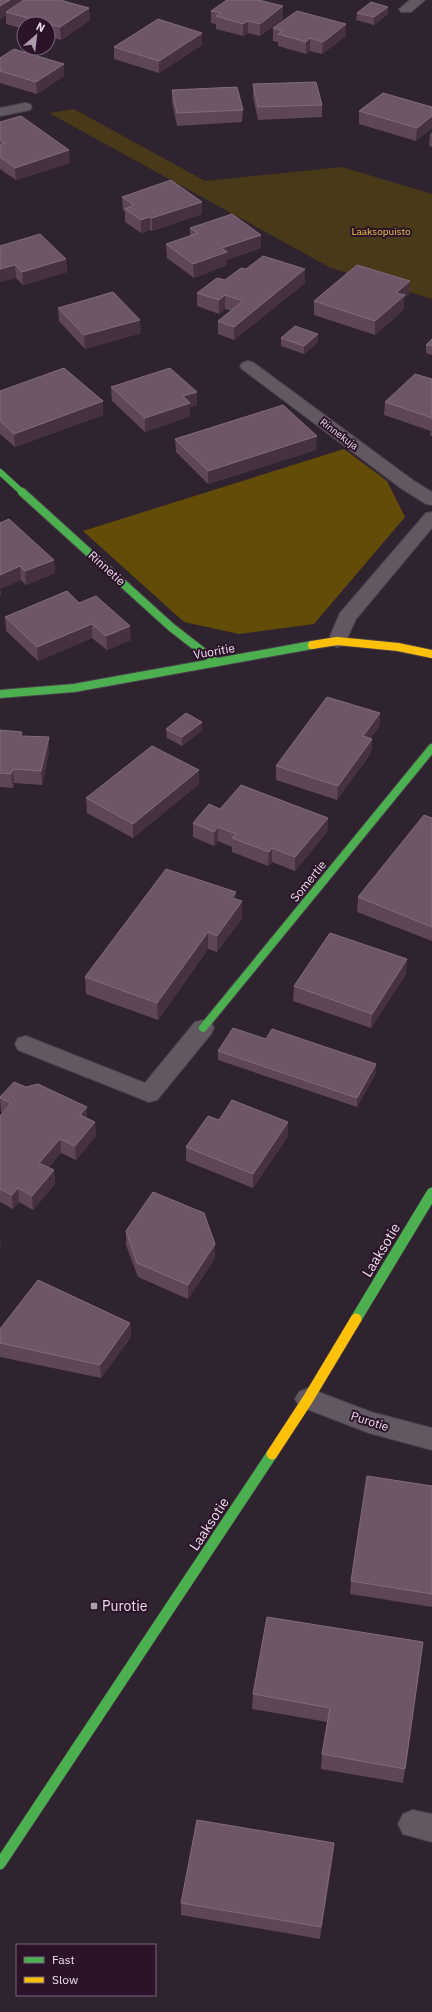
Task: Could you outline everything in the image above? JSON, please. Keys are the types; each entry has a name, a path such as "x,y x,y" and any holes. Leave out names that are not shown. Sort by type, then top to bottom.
{"street":[{"path":"406,9 418,0"},
{"path":"0,112 25,107"},
{"name":"Rinnekuja","path":"248,366 408,485 432,500"},
{"name":"Rinnetie","path":"0,472 171,627 216,662"},
{"path":"337,641 347,617 432,517"},
{"name":"Vuoritie","path":"0,694 74,688 337,641 398,647 432,654"},
{"name":"Somertie","path":"203,1028 432,748"},
{"path":"26,1044 149,1094 203,1028"},
{"name":"Laaksotie","path":"0,1864 308,1399 432,1193"},
{"name":"Purotie","path":"308,1399 369,1422 432,1440"}],"green space":[{"name":"Laaksopuisto","path":"74,109 205,181 342,167 432,194 432,299 331,268 49,113"}],"shaded area":[{"path":"344,449 387,481 405,517 314,624 239,634 184,622 83,531"}],"building":[{"path":"0,0 10,0 0,6"},
{"path":"24,0 60,0 89,8 60,27 56,26 56,16 20,16 6,12"},
{"path":"227,0 259,0 283,6 260,24 248,21 243,24 216,16 221,13 211,11"},
{"path":"371,2 388,7 374,17 357,13"},
{"path":"297,11 346,24 323,42 310,38 306,42 278,34 283,31 273,28"},
{"path":"158,19 202,33 159,61 114,47"},
{"path":"14,49 16,50 16,56 37,56 64,64 36,82 0,71 0,58"},
{"path":"316,82 322,105 258,107 253,84"},
{"path":"237,87 243,110 177,113 172,90"},
{"path":"383,93 432,107 432,116 417,128 359,111"},
{"path":"21,116 69,150 15,168 0,157 0,145 5,143 0,140 0,122"},
{"path":"171,180 202,202 141,220 125,209 134,205 122,197"},
{"path":"232,214 261,235 222,248 227,252 193,264 166,244 198,233 190,228"},
{"path":"40,234 66,259 22,272 15,265 0,269 0,254 2,253 0,251 0,246"},
{"path":"263,256 305,269 234,327 218,321 243,301 225,295 219,300 197,293 217,278 225,280 241,268 246,269"},
{"path":"357,265 410,281 396,293 405,295 375,321 314,301"},
{"path":"113,292 140,320 84,335 58,308"},
{"path":"295,326 318,334 304,346 281,338"},
{"path":"432,339 432,346 426,345"},
{"path":"64,368 103,401 14,434 0,421 0,391"},
{"path":"170,368 197,392 183,396 190,403 145,418 111,387"},
{"path":"415,374 432,379 432,418 385,402"},
{"path":"283,405 317,436 208,471 175,439"},
{"path":"9,519 54,560 25,571 20,566 0,575 0,523"},
{"path":"67,591 79,603 96,596 130,626 106,636 92,624 37,647 5,617"},
{"path":"327,697 380,713 363,736 372,739 338,786 276,766"},
{"path":"186,713 202,722 182,737 166,729"},
{"path":"0,730 22,732 21,736 49,737 41,771 13,769 11,774 0,773"},
{"path":"152,746 199,770 133,824 86,798"},
{"path":"241,785 328,818 295,857 272,848 269,852 232,838 236,834 218,827 214,832 193,823 209,804 220,809"},
{"path":"424,815 432,818 432,927 358,897"},
{"path":"166,869 236,892 232,898 242,901 217,936 208,932 157,1003 85,977"},
{"path":"330,933 407,959 372,1014 294,986"},
{"path":"233,1028 266,1039 272,1029 376,1064 357,1098 218,1051"},
{"path":"14,1082 26,1087 38,1084 87,1107 80,1115 95,1122 75,1146 60,1139 39,1163 54,1170 32,1196 18,1188 12,1195 0,1189 0,1116 11,1103 0,1097"},
{"path":"232,1100 288,1122 253,1174 186,1147 208,1116 219,1120"},
{"path":"153,1192 204,1213 215,1244 188,1285 137,1263 126,1231"},
{"path":"38,1280 130,1323 100,1365 0,1343 0,1329"},
{"path":"367,1476 432,1486 432,1594 351,1581"},
{"path":"267,1617 423,1642 405,1769 322,1754 330,1708 253,1694"},
{"path":"197,1820 334,1843 321,1927 181,1903"}],"traffic: fast":[{"path":"0,472 171,627 216,662"},
{"path":"0,694 74,688 312,645"},
{"path":"203,1028 432,748"},
{"path":"356,1319 432,1193"},
{"path":"0,1864 272,1454"}],"traffic: slow":[{"path":"312,645 337,641 398,647 432,654"},
{"path":"272,1454 308,1399 356,1319"}],"place":[{"name":"Purotie","path":"94,1606"}]}
